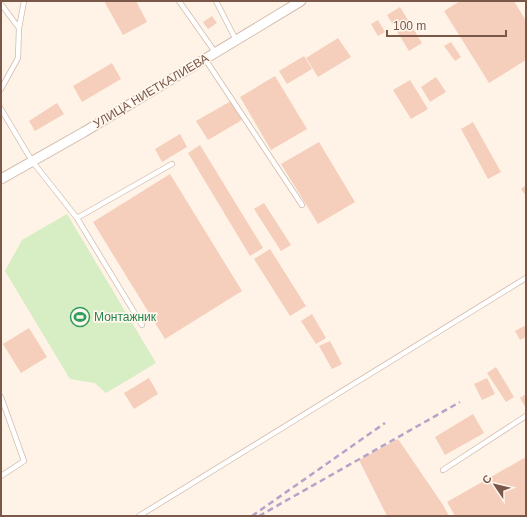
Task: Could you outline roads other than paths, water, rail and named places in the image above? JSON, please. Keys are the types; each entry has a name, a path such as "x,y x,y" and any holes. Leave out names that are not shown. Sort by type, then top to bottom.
{"street":[{"name":"УЛИЦА НИЕТКАЛИЕВА","path":"1,179 301,1"}],"lane":[{"path":"1,89 18,58 19,28 24,1"},
{"path":"179,1 216,52"},
{"path":"216,1 236,40"},
{"path":"1,4 19,28"},
{"path":"204,59 302,206"},
{"path":"1,109 32,161 77,218 142,325"},
{"path":"77,218 172,164"},
{"path":"139,516 525,280"},
{"path":"1,397 24,461 1,476"},
{"path":"443,470 526,416"}],"railway":[{"path":"259,516 460,402"},
{"path":"252,516 385,423"}],"place":[{"name":"Монтажник","path":"80,317"}]}
